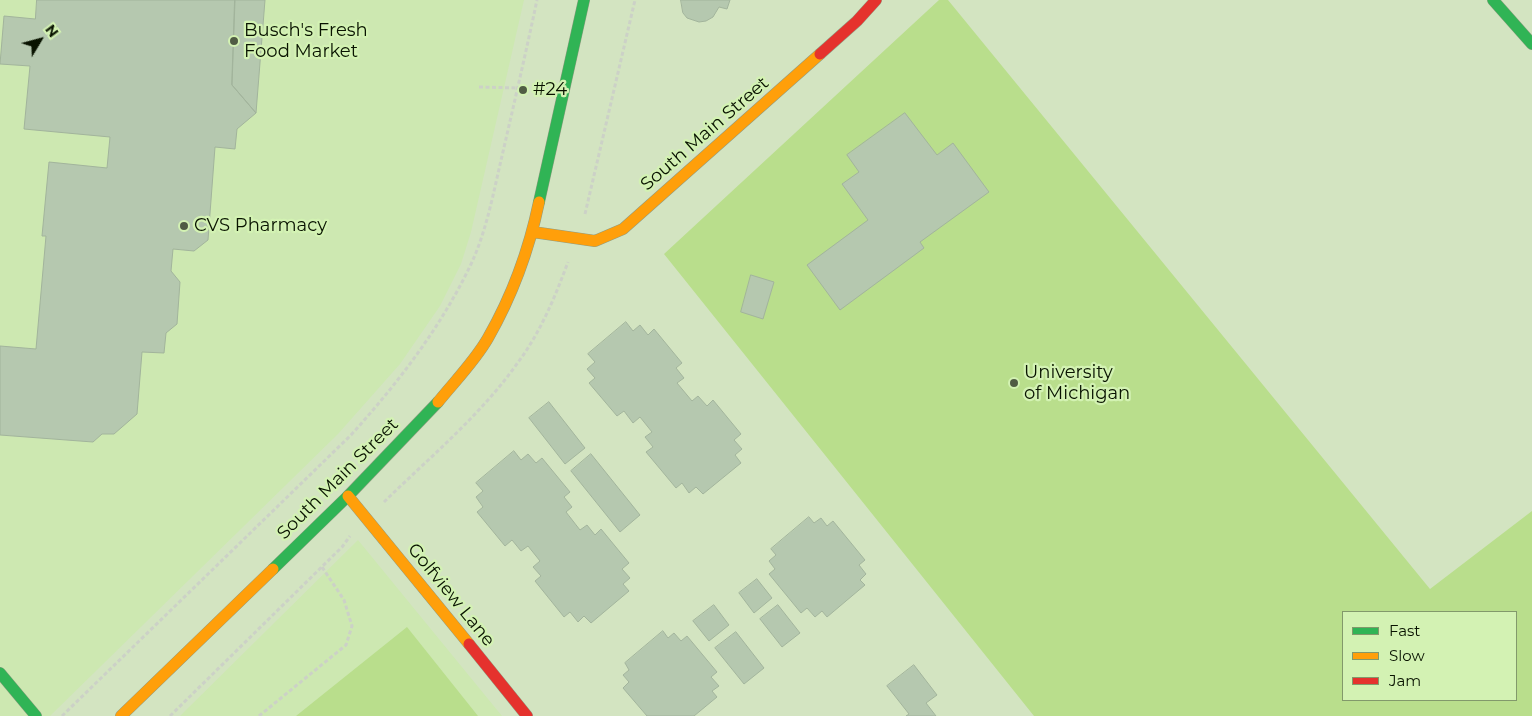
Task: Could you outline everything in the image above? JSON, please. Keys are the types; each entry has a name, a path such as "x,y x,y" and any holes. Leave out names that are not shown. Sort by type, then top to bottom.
{"street":[{"name":"South Main Street","path":"121,716 348,496 438,404 487,340 516,282 533,232 584,0"},
{"name":"South Main Street","path":"533,232 595,242 623,229 858,21 876,0"},
{"path":"1493,0 1532,44"},
{"name":"Golfview Lane","path":"348,496 527,716"},
{"path":"0,673 36,716"}],"path":[{"path":"62,716 351,435 389,392 421,349 473,260 492,199 538,0"},
{"path":"479,87 518,88"},
{"path":"259,716 346,645 352,626 344,600 322,567"}],"shaded area":[{"path":"0,0 524,0 471,232 461,264 440,306 400,364 338,434 50,716 0,716"},
{"name":"University of Michigan","path":"939,0 948,0 1430,589 1532,511 1532,716 1034,716 664,254"},
{"path":"358,540 502,716 180,716"},
{"path":"407,627 478,716 296,716"}],"building":[{"path":"37,0 235,0 232,85 256,113 237,129 235,149 215,147 208,240 194,251 173,249 171,271 180,282 177,324 166,333 164,353 142,352 137,414 114,434 102,434 93,442 0,435 0,346 36,349 46,236 42,236 49,162 107,168 110,137 24,129 30,66 0,64 4,16 35,19"},
{"path":"235,0 265,0 256,113 232,85"},
{"path":"681,0 730,0 727,9 719,7 713,17 699,22 687,18 683,13"},
{"path":"905,113 937,155 953,143 989,192 920,242 924,248 840,310 807,265 868,220 842,184 859,172 847,155"},
{"path":"751,275 774,282 763,319 741,312"},
{"path":"626,322 633,331 640,325 648,335 654,329 682,363 676,368 684,378 677,383 692,401 698,396 707,406 713,400 741,434 734,440 742,449 735,455 741,463 703,494 696,487 689,493 682,483 676,488 646,452 653,447 645,437 652,432 640,417 633,423 624,411 617,416 589,383 595,378 587,369 595,362 588,354"},
{"path":"549,402 585,448 565,464 529,418"},
{"path":"514,451 521,460 528,454 536,463 542,458 570,492 564,497 572,507 566,512 580,530 587,525 595,535 601,529 629,563 622,569 630,578 623,584 629,591 591,623 584,616 578,622 570,612 564,617 535,581 541,576 533,567 540,561 528,546 521,551 512,540 505,546 477,512 483,507 476,497 483,491 476,483"},
{"path":"591,454 640,515 620,532 571,471"},
{"path":"809,517 814,523 821,518 827,526 833,521 865,560 859,565 866,574 860,580 865,585 827,617 822,611 815,617 807,608 801,613 769,574 775,569 769,561 776,555 771,549"},
{"path":"757,579 772,598 754,613 739,593"},
{"path":"714,605 729,625 709,641 693,621"},
{"path":"778,605 800,633 782,647 760,619"},
{"path":"663,631 668,638 674,633 681,641 687,636 717,672 711,677 719,686 712,691 717,697 694,716 647,716 623,688 629,682 623,675 629,670 625,663"},
{"path":"736,632 764,668 744,684 715,648"},
{"path":"914,665 937,695 926,703 936,716 906,716 909,714 887,686"}],"traffic: fast":[{"path":"539,202 584,0"},
{"path":"1493,0 1532,44"},
{"path":"273,569 348,496 438,402"},
{"path":"0,673 36,716"}],"traffic: slow":[{"path":"533,232 595,241 623,229 820,54"},
{"path":"438,402 477,355 497,322 519,272 539,202"},
{"path":"348,496 469,644"},
{"path":"121,716 273,569"}],"traffic: jam":[{"path":"820,54 857,21 876,0"},
{"path":"469,644 527,716"}],"place":[{"name":"Busch's Fresh Food Market","path":"234,41"},
{"name":"#24","path":"523,90"},
{"name":"CVS Pharmacy","path":"184,226"},
{"name":"University of Michigan","path":"1014,383"}]}
